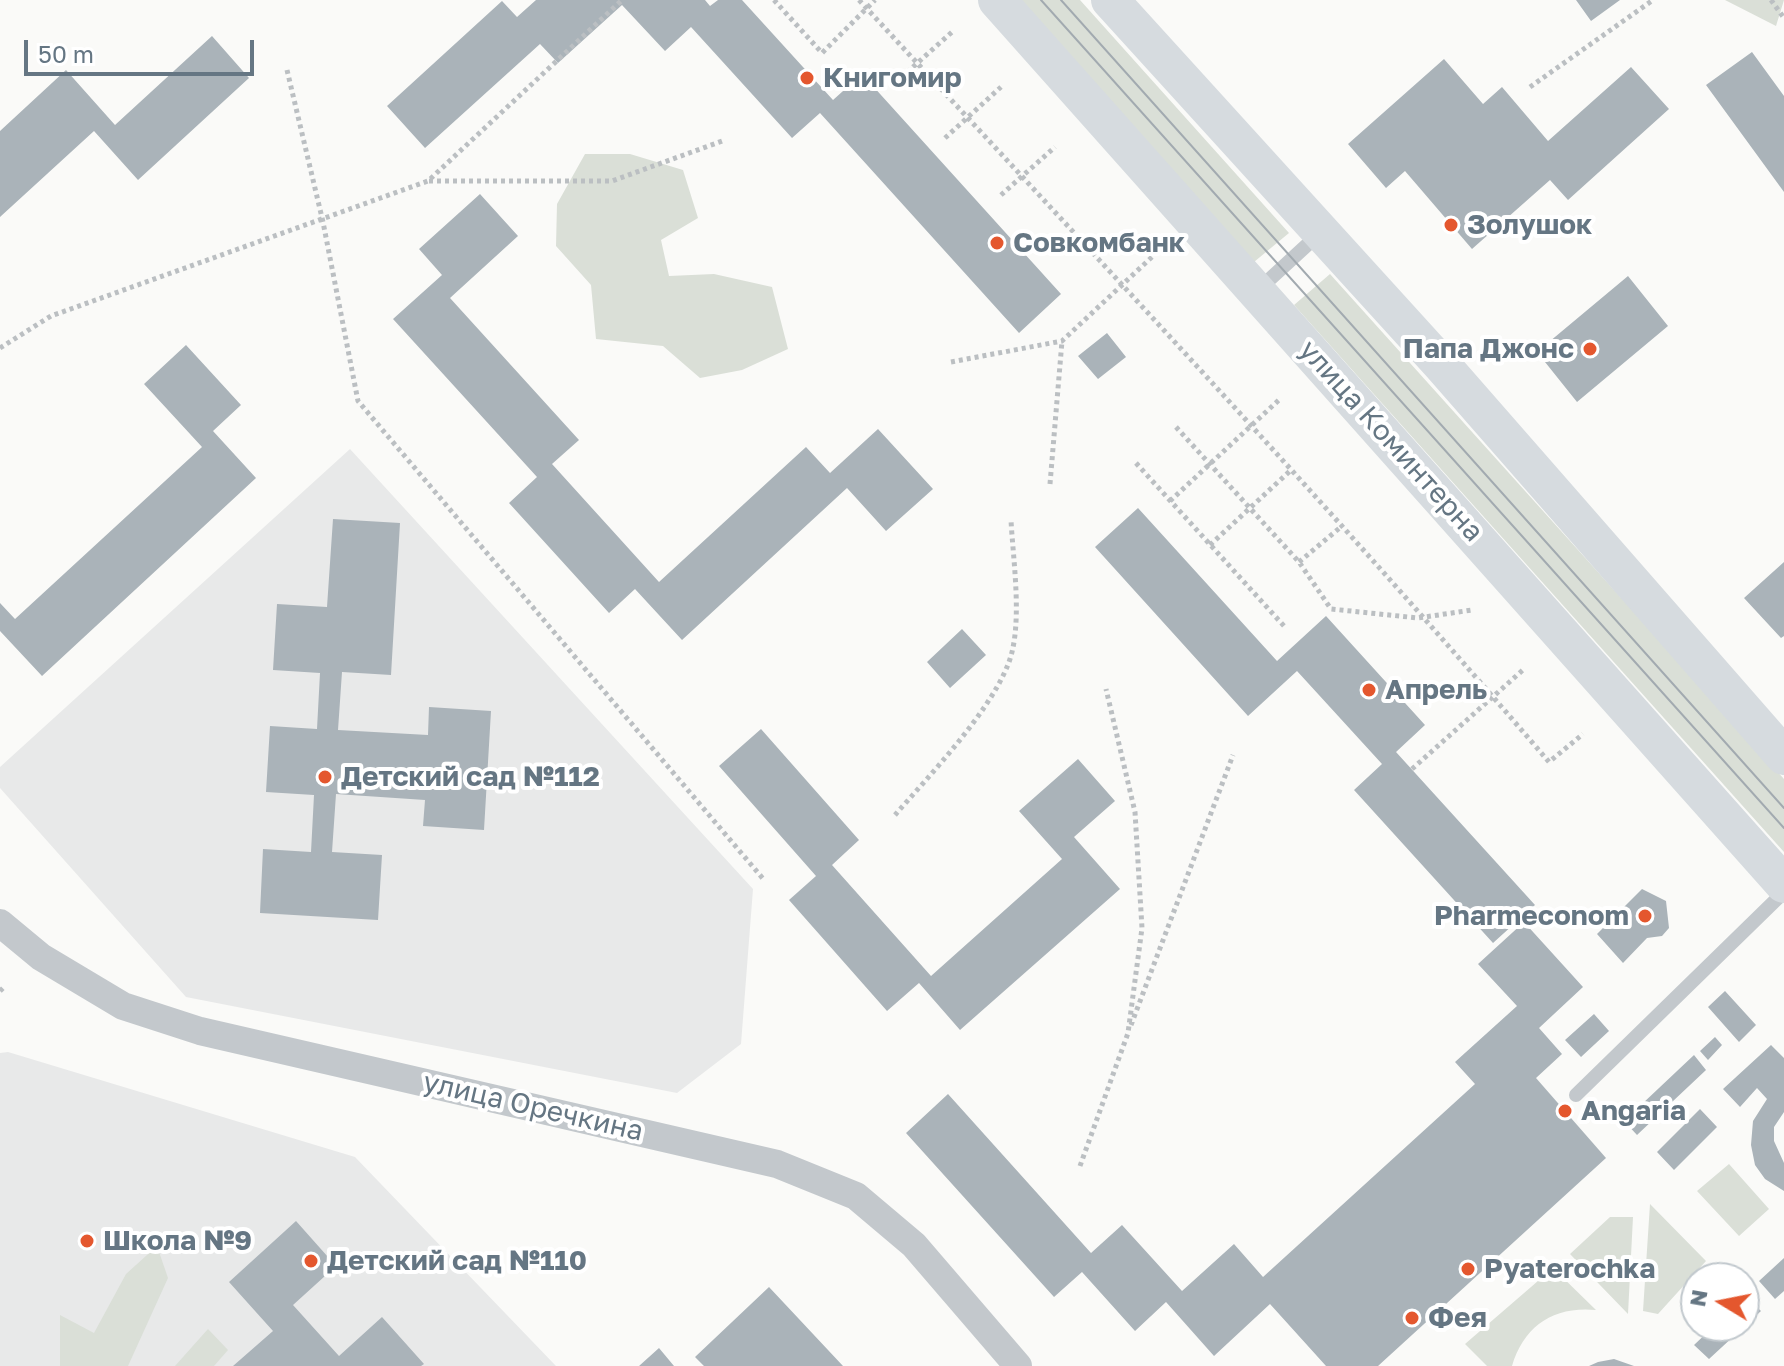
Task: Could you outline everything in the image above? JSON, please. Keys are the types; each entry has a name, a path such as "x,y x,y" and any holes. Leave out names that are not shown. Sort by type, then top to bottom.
{"street":[{"name":"улица Коминтерна","path":"997,0 1784,884"},
{"path":"1110,0 1441,364 1784,756"},
{"name":"улица Оречкина","path":"0,923 41,957 123,1006 200,1031 777,1164 856,1196 914,1245 1005,1361"}],"lane":[{"path":"1257,291 1320,233"},
{"path":"1576,1095 1784,892"}],"path":[{"path":"428,181 622,0"},
{"path":"774,0 822,53 875,0"},
{"path":"859,0 1425,617 1549,762 1583,734"},
{"path":"1530,87 1653,0"},
{"path":"1771,0 1784,18"},
{"path":"895,83 952,32"},
{"path":"287,70 323,222 358,401 765,881"},
{"path":"945,138 1001,87"},
{"path":"0,348 51,316 323,222 428,181 612,181 725,140"},
{"path":"1001,195 1055,147"},
{"path":"951,362 1062,341 1153,256"},
{"path":"1050,484 1062,341"},
{"path":"1170,501 1281,398"},
{"path":"1176,427 1299,562 1331,609 1425,617 1472,610"},
{"path":"1136,463 1284,626"},
{"path":"1210,545 1291,470"},
{"path":"895,815 949,753 1008,666 1015,618 1011,520"},
{"path":"1299,562 1342,526"},
{"path":"1412,769 1524,669"},
{"path":"1106,689 1136,826 1142,928 1128,1033"},
{"path":"1080,1166 1233,755"}],"shaded area":[{"path":"1019,0 1080,0 1289,233 1254,262"},
{"path":"1725,0 1784,0 1776,26"},
{"path":"585,154 630,154 683,170 698,218 661,240 669,276 714,274 772,287 788,349 742,370 700,378 663,346 596,339 591,285 556,246 557,204"},
{"path":"1330,274 1784,779 1784,852 1294,305"},
{"name":"Детский сад №112","path":"350,449 753,889 741,1044 677,1093 186,997 0,788 0,767"},
{"path":"8,1052 355,1157 556,1366 0,1366 0,1053"},
{"path":"1729,1164 1769,1209 1739,1236 1697,1191"},
{"path":"1650,1204 1706,1261 1680,1262 1680,1290 1658,1314 1643,1311"},
{"path":"1610,1217 1633,1217 1628,1314 1570,1254"},
{"path":"157,1246 168,1278 128,1366 60,1366 60,1315 94,1333 126,1274"},
{"path":"1553,1268 1596,1310 1566,1311 1554,1315 1524,1340 1512,1366 1487,1366 1465,1344"},
{"path":"208,1329 228,1350 214,1366 175,1366"}],"building":[{"path":"536,0 705,0 710,6 718,0 742,0 833,100 862,74 1061,294 1019,333 820,113 792,138 691,27 665,51 622,5 558,63 540,44 425,148 387,106 502,1 517,17"},
{"path":"1576,0 1620,0 1591,21"},
{"path":"212,36 249,78 138,180 94,131 0,217 0,131 66,70 115,125"},
{"path":"1752,52 1784,96 1784,192 1706,85"},
{"path":"1444,59 1483,104 1502,87 1548,141 1631,67 1669,109 1568,200 1550,180 1472,249 1405,171 1386,188 1348,144"},
{"path":"480,194 518,236 450,298 579,440 552,464 659,582 806,447 830,473 878,429 933,489 886,531 847,488 682,640 635,589 609,613 509,503 537,477 393,319 442,275 419,249"},
{"path":"1628,276 1668,326 1577,402 1537,352"},
{"path":"1107,333 1126,357 1098,379 1078,356"},
{"path":"186,345 241,405 213,431 256,478 42,676 0,631 0,603 15,619 202,447 144,384"},
{"path":"1138,508 1277,661 1326,616 1425,725 1396,752 1535,905 1493,943 1354,790 1382,764 1297,671 1248,716 1095,547"},
{"path":"333,519 400,523 391,675 342,672 338,730 428,735 429,707 491,711 484,830 423,826 425,800 336,794 332,852 382,855 378,920 260,913 263,849 311,852 314,795 266,792 270,726 317,729 320,673 273,670 277,604 327,607"},
{"path":"1784,562 1784,636 1781,638 1744,598"},
{"path":"962,629 986,655 950,688 927,662"},
{"path":"761,729 859,840 832,865 931,976 1062,859 1019,811 1078,759 1115,801 1074,837 1120,889 960,1030 919,983 887,1011 789,900 816,876 719,766"},
{"path":"1642,889 1666,901 1669,928 1662,936 1647,938 1623,963 1597,934"},
{"path":"1524,922 1583,987 1539,1028 1562,1054 1536,1078 1606,1158 1378,1366 1326,1366 1270,1304 1214,1356 1166,1302 1135,1331 1082,1272 1054,1297 906,1133 948,1094 1091,1253 1122,1225 1182,1291 1234,1244 1263,1277 1475,1084 1455,1062 1517,1006 1478,964"},
{"path":"1725,991 1756,1025 1739,1042 1708,1007"},
{"path":"1594,1014 1609,1031 1581,1057 1565,1040"},
{"path":"1715,1037 1722,1045 1708,1060 1700,1051"},
{"path":"1771,1045 1784,1058 1784,1112 1774,1127 1774,1141 1784,1163 1784,1191 1765,1179 1755,1165 1751,1145 1753,1121 1767,1099 1757,1088 1740,1107 1723,1089"},
{"path":"1694,1055 1706,1070 1637,1135 1624,1121"},
{"path":"1700,1109 1717,1127 1674,1170 1657,1152"},
{"path":"296,1221 336,1266 293,1305 339,1356 382,1317 424,1364 233,1366 273,1331 229,1282"},
{"path":"1784,1258 1784,1291 1775,1299 1760,1280"},
{"path":"769,1287 843,1366 704,1366 695,1357"},
{"path":"1697,1342 1727,1342 1709,1359 1694,1345"},
{"path":"659,1348 674,1366 639,1366"},
{"path":"1614,1359 1634,1366 1589,1366 1598,1362"}],"tram line":[{"path":"1041,0 1784,828"},
{"path":"1061,0 1784,808"}],"place":[{"name":"Книгомир","path":"807,78"},
{"name":"Золушок","path":"1451,225"},
{"name":"Совкомбанк","path":"997,243"},
{"name":"Папа Джонс","path":"1590,349"},
{"name":"Апрель","path":"1369,690"},
{"name":"Детский сад №112","path":"325,777"},
{"name":"Pharmeconom","path":"1645,916"},
{"name":"Angaria","path":"1565,1111"},
{"name":"Школа №9","path":"87,1241"},
{"name":"Детский сад №110","path":"311,1261"},
{"name":"Pyaterochka","path":"1468,1269"},
{"name":"Фея","path":"1412,1318"}]}
